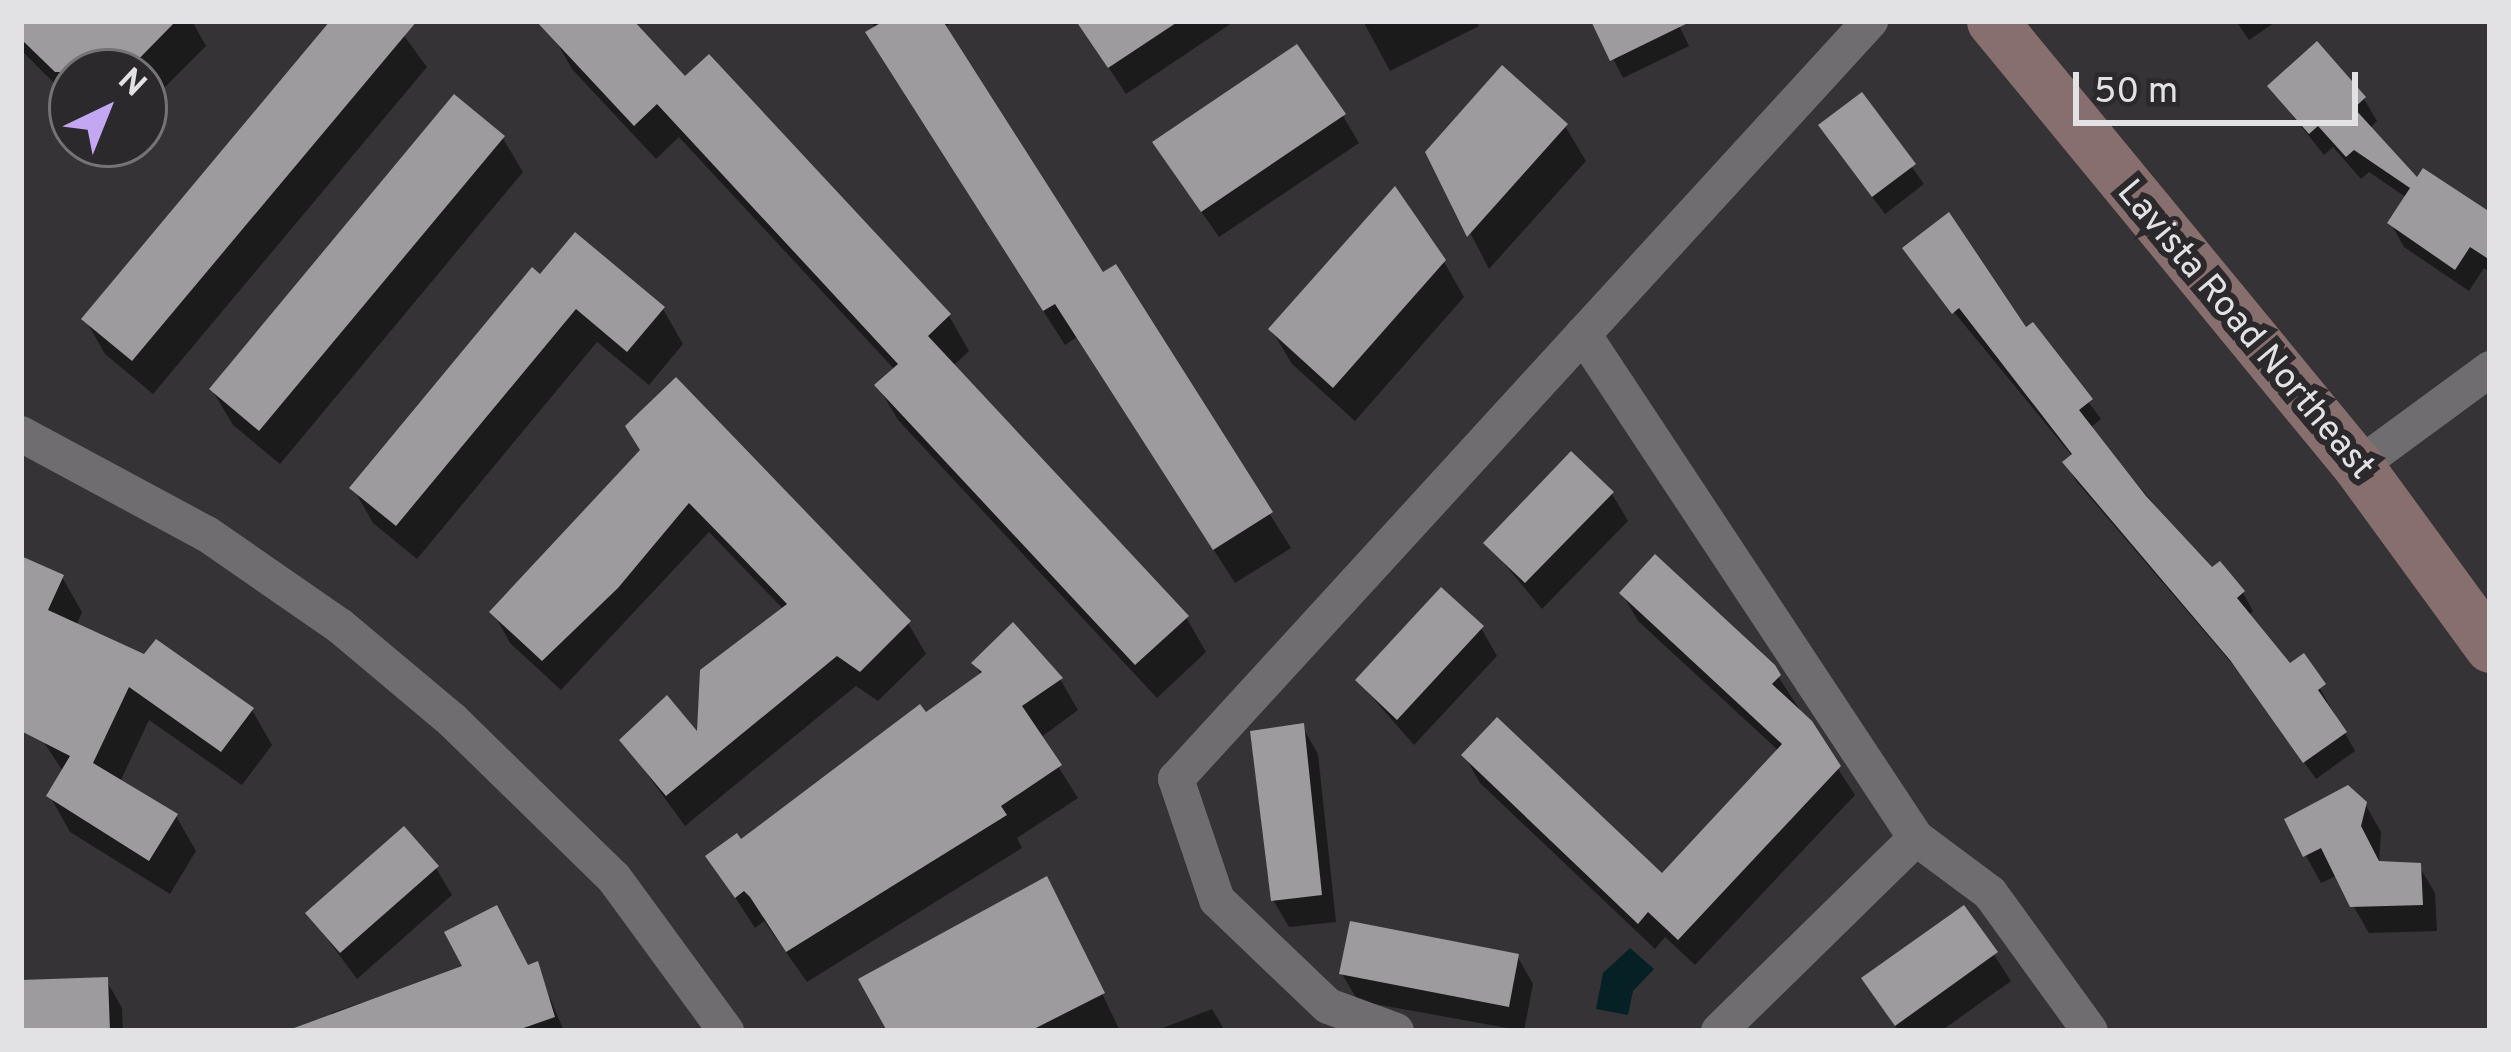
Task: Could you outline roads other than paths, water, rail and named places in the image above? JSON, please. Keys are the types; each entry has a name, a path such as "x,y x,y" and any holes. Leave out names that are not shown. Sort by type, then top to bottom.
{"main road":[{"name":"Lavista Road Northeast","path":"1992,21 2358,466 2490,646"}],"street":[{"path":"1396,1031 1328,1006 1216,900 1176,779 1870,21"},
{"path":"1582,334 1916,838 1990,893 2090,1031"},
{"path":"2358,466 2490,369"},
{"path":"21,434 207,534 340,626 452,720 614,878 726,1031"},
{"path":"1719,1031 1916,838"}],"water":[{"path":"1630,948 1654,969 1633,991 1628,1015 1596,1009 1603,973"}]}
